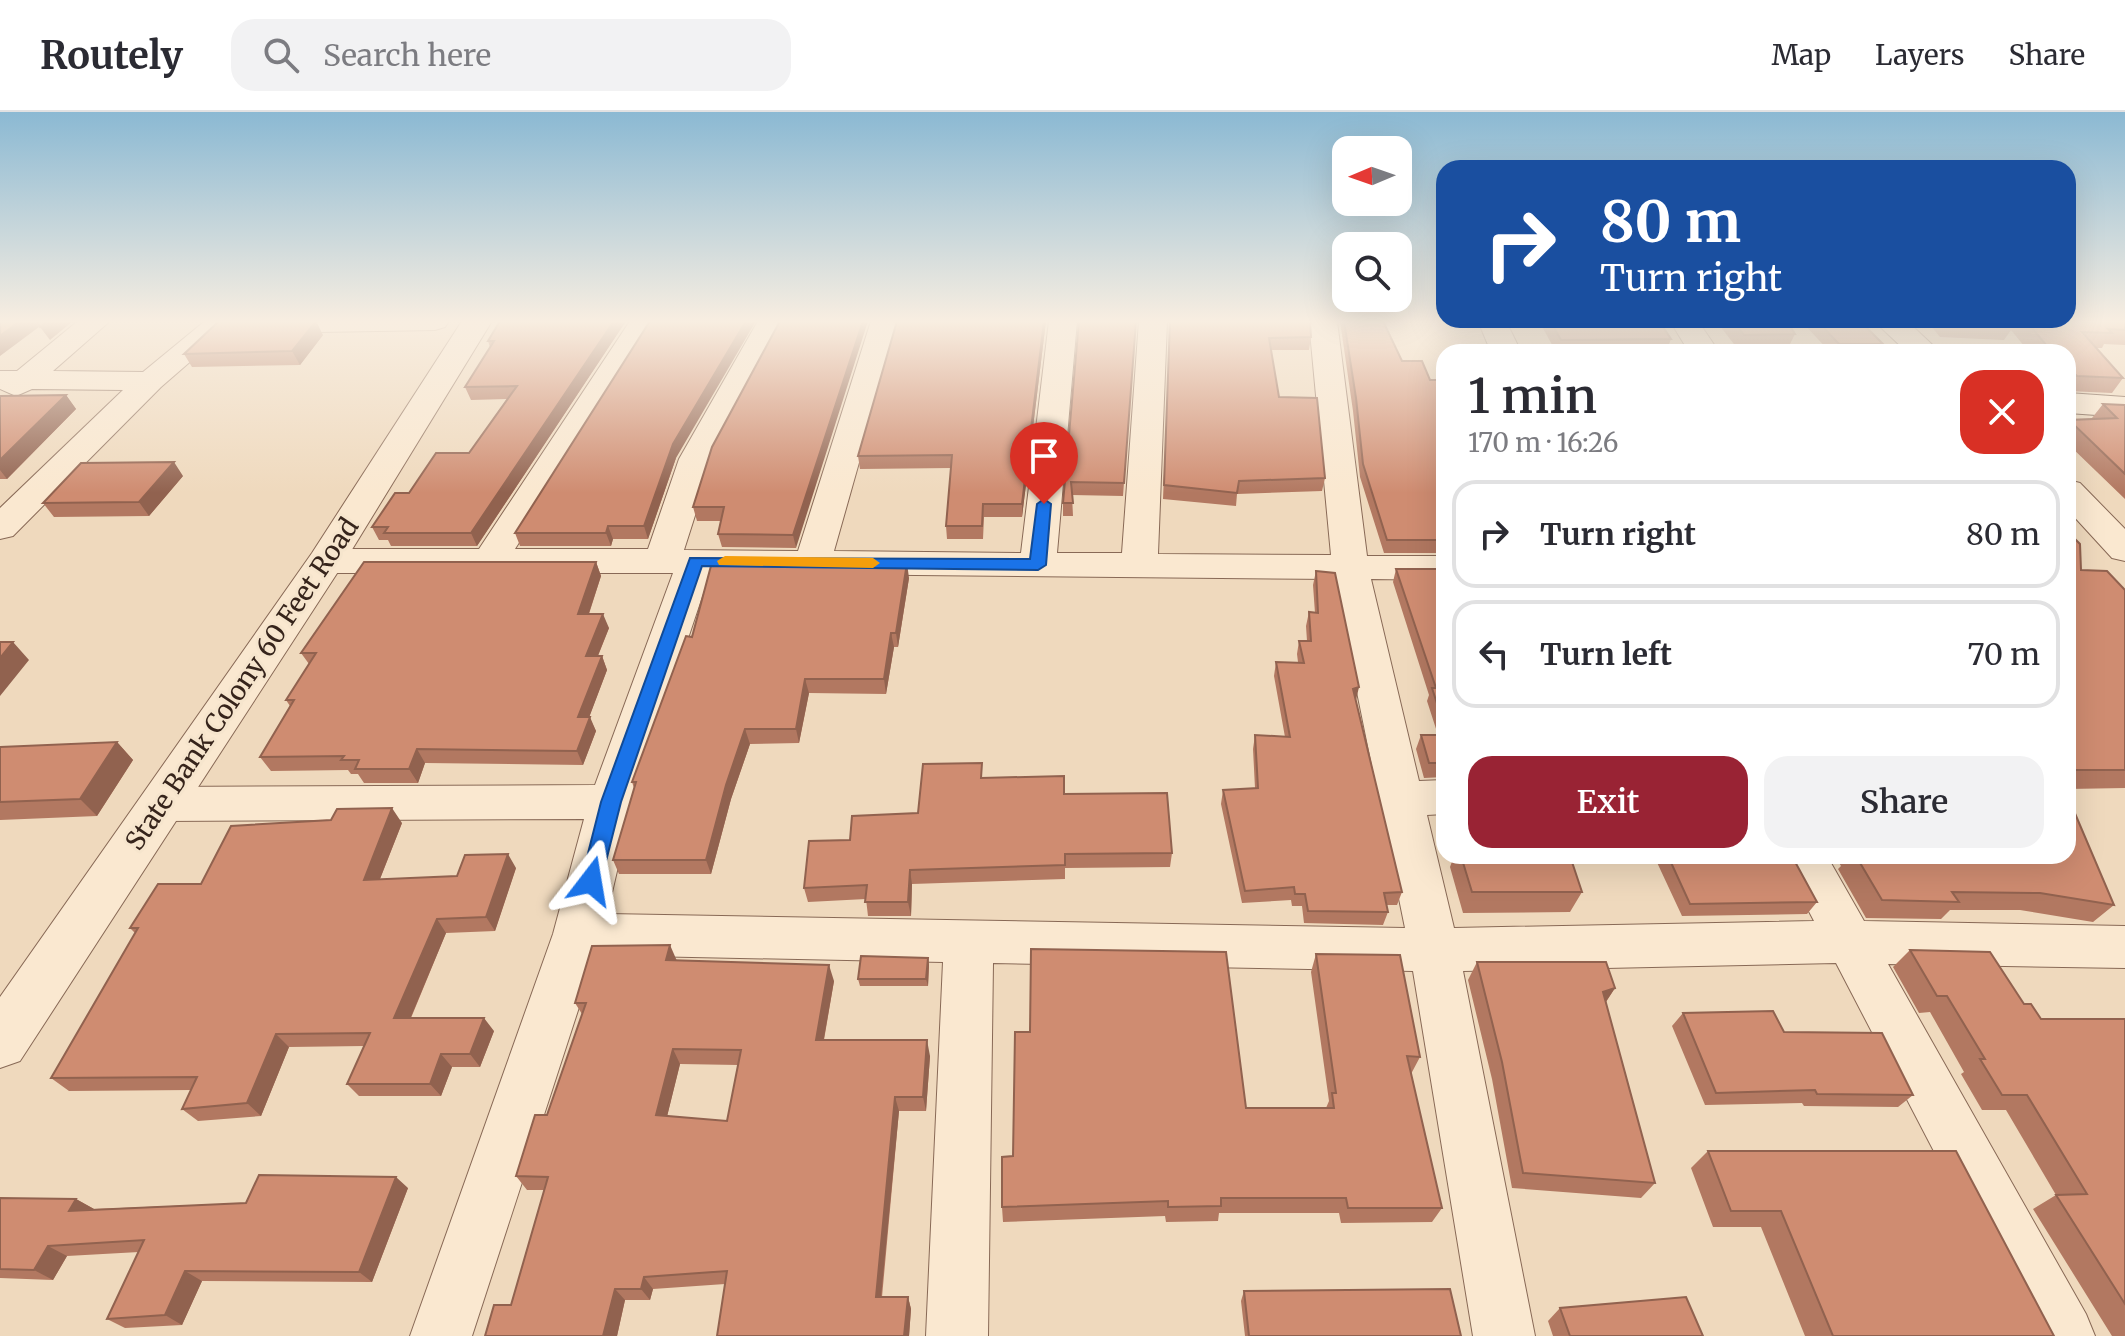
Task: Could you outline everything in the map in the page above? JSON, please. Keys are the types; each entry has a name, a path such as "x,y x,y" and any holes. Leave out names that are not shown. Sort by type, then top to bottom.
{"street":[{"path":"0,528 154,378"},
{"name":"State Bank Colony 60 Feet Road","path":"0,1043 326,561 441,378"},
{"path":"490,561 607,378"},
{"path":"441,1336 578,934 611,802 679,561 696,459 741,378"},
{"path":"813,562 868,378"},
{"path":"1038,565 1057,378"},
{"path":"1139,566 1150,378"},
{"path":"1329,378 1350,567 1422,798 1434,950 1504,1336"},
{"path":"0,400 12,380 150,381"},
{"path":"2076,404 2125,407"},
{"path":"2076,498 2125,550"},
{"path":"326,561 1436,568"},
{"path":"162,804 611,802"},
{"path":"1807,864 2064,1336"},
{"path":"578,934 1434,950 1849,942 2125,947"},
{"path":"957,1336 969,941"}],"building":[{"path":"471,378 575,378 471,533 384,533 388,527 372,527 395,493 409,493 436,453 469,453 517,386 465,387"},
{"path":"614,378 712,378 673,444 644,526 608,526 606,533 515,533"},
{"path":"749,378 844,378 793,535 718,534 724,507 693,507 712,447"},
{"path":"880,378 1037,378 1022,504 983,504 982,526 946,526 952,455 858,456"},
{"path":"1074,378 1132,378 1124,483 1071,482 1073,503 1063,503"},
{"path":"1168,378 1276,378 1279,397 1317,398 1325,478 1239,481 1237,493 1164,485"},
{"path":"1353,378 1436,380 1436,540 1387,540 1363,464"},
{"path":"66,395 0,460 0,396"},
{"path":"2103,404 2125,405 2125,474 2076,427 2076,420 2117,418"},
{"path":"174,462 139,502 43,503 81,463"},
{"path":"2076,540 2080,544 2081,570 2107,571 2125,590 2125,770 2076,770"},
{"path":"364,562 596,562 578,614 603,614 586,656 602,656 578,717 590,717 577,751 417,749 409,769 355,769 359,760 341,760 344,756 260,757 294,700 286,700 316,653 301,653"},
{"path":"712,562 907,563 896,633 891,633 884,679 805,679 796,729 745,729 706,860 613,860 636,782 632,782 686,636 692,637"},
{"path":"1396,569 1436,569 1436,688"},
{"path":"1316,571 1335,573 1359,687 1353,689 1402,892 1384,893 1388,912 1308,911 1305,894 1295,894 1294,887 1245,891 1223,790 1258,788 1255,735 1290,737 1276,662 1304,663 1299,641 1311,641 1309,612 1318,613"},
{"path":"0,642 13,642 0,658"},
{"path":"1421,735 1436,735 1436,763 1429,763"},
{"path":"117,742 80,799 0,802 0,747"},
{"path":"982,763 981,778 1064,776 1064,794 1167,793 1172,853 1065,854 1065,865 910,870 908,902 865,902 867,885 804,888 809,841 850,840 852,816 918,813 923,764"},
{"path":"392,808 364,880 457,876 465,855 508,854 486,917 437,919 394,1018 484,1018 470,1054 441,1054 430,1084 347,1084 370,1033 276,1034 247,1103 182,1109 197,1077 51,1078 138,928 130,928 158,884 201,884 231,826 331,820 337,809"},
{"path":"2076,816 2114,905 2040,893 1952,892 1959,902 1882,900 1861,864 2076,864"},
{"path":"1463,864 1573,864 1582,892 1472,892"},
{"path":"1672,864 1796,864 1817,902 1690,904"},
{"path":"670,945 666,960 829,965 816,1040 927,1040 923,1097 895,1097 876,1297 908,1297 904,1336 717,1336 727,1271 644,1277 641,1289 615,1289 603,1336 485,1336 494,1305 511,1305 548,1177 516,1176 535,1115 547,1115 586,1003 575,1003 592,946","holes":["673,1049 741,1050 727,1121 656,1115"]},
{"path":"1031,949 1226,952 1246,1108 1334,1108 1332,1093 1336,1093 1316,954 1400,955 1420,1057 1407,1056 1442,1208 1348,1208 1346,1198 1221,1198 1221,1206 1168,1207 1168,1201 1002,1207 1002,1157 1013,1156 1015,1032 1030,1032"},
{"path":"1910,950 1990,952 2024,1004 2031,1004 2041,1019 2125,1019 2125,1304 2056,1195 2087,1194 2027,1095 2002,1095 1980,1059 1985,1059 1947,996 1937,996"},
{"path":"861,956 928,958 926,979 858,979"},
{"path":"1477,962 1606,962 1615,988 1603,992 1655,1183 1523,1173 1502,1062"},
{"path":"1773,1011 1784,1032 1882,1033 1913,1095 1817,1094 1815,1090 1716,1093 1683,1013"},
{"path":"1708,1151 1956,1151 2054,1336 1833,1336 1781,1211 1731,1211"},
{"path":"259,1175 396,1177 359,1272 185,1271 165,1315 107,1319 144,1240 48,1246 34,1270 0,1269 0,1198 76,1199 69,1211 246,1203"},
{"path":"1450,1289 1461,1336 1249,1336 1244,1291"},
{"path":"1686,1297 1703,1336 1570,1336 1560,1308"}],"slow traffic":[{"path":"725,561 873,563"}],"route":[{"path":"591,881 611,802 696,561 1038,565 1044,504"}]}
